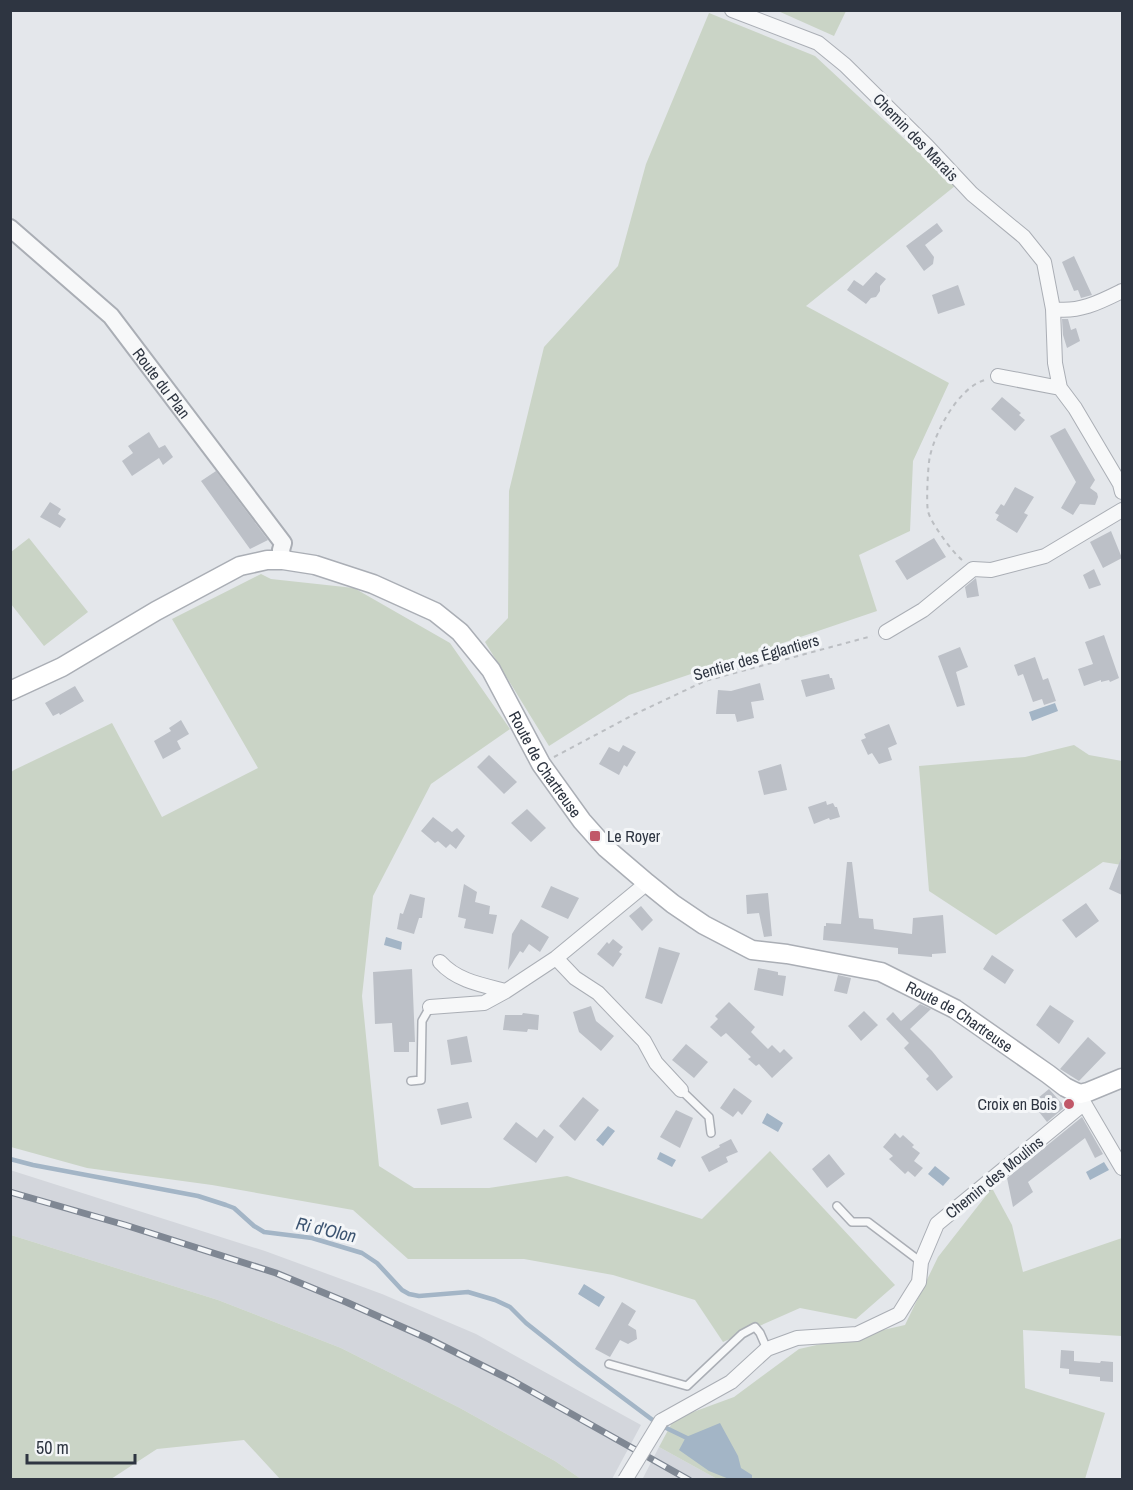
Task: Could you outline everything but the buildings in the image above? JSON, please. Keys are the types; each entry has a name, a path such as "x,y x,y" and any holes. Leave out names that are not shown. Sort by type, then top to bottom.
{"main road":[{"name":"Route de Chartreuse","path":"10,691 62,667 156,611 240,566 267,560 283,560 315,565 373,584 435,612 460,632 491,670 541,764 564,798 595,836 673,904 704,926 752,950 829,961 881,972 916,988 955,1009 1082,1100"},
{"path":"1082,1100 1122,1074"}],"street":[{"name":"Chemin des Marais","path":"732,10 818,43 845,65 972,194 1024,237 1044,262 1053,309 1055,363 1060,388"},
{"name":"Route du Plan","path":"10,228 111,316 283,543 281,550 283,560"},
{"path":"1053,309 1067,312 1096,304 1122,291"},
{"path":"998,376 1060,388 1075,408 1120,484 1122,492"},
{"path":"886,632 923,610 973,569 991,570 1045,556 1122,510"},
{"path":"430,1007 484,1004 556,958 647,883"},
{"path":"556,958 575,978 598,993 644,1041 656,1063 681,1090"},
{"path":"440,962 451,973 473,983 506,991"},
{"path":"1082,1100 1122,1168"},
{"name":"Chemin des Moulins","path":"625,1479 661,1421 731,1382 767,1349 796,1338 857,1334 898,1314 919,1282 921,1262 937,1224 1077,1109 1082,1100"}],"lane":[{"path":"411,1081 421,1080 423,1021 430,1007"},
{"path":"681,1090 709,1118 711,1133"},
{"path":"837,1206 852,1222 868,1222 921,1262"},
{"path":"609,1364 687,1386 742,1334 755,1327 767,1349"}],"path":[{"path":"973,569 952,552 928,512 929,456 949,411 975,383 998,376"},
{"name":"Sentier des Églantiers","path":"541,764 633,715 705,681 886,632"}],"shaded area":[{"path":"10,1170 265,1251 382,1294 476,1334 641,1425 612,1479 581,1479 555,1461 460,1408 341,1348 218,1300 11,1235"},
{"path":"659,1447 717,1479 645,1480 643,1478"}],"green space":[{"path":"778,11 846,11 834,36"},
{"path":"709,13 815,56 955,186 806,306 949,383 913,461 910,531 859,555 877,611 629,695 549,746 485,642 508,618 509,491 544,347 618,266 646,164"},
{"path":"29,538 88,612 44,646 11,604 11,552"},
{"path":"261,574 271,579 354,588 450,643 510,729 431,784 373,896 362,996 379,1166 414,1188 489,1188 567,1176 702,1219 770,1151 895,1285 856,1319 800,1308 723,1342 695,1300 613,1275 524,1259 408,1259 353,1210 212,1185 87,1168 11,1147 10,773 112,723 162,817 258,768 172,619"},
{"path":"1074,745 1089,755 1122,761 1122,865 1103,862 996,935 929,891 919,766 1025,757"},
{"path":"992,1188 1012,1225 1023,1272 1122,1238 1122,1336 1023,1330 1025,1388 1105,1413 1085,1479 717,1479 659,1447 674,1419 734,1397 799,1349 905,1325 938,1257"},
{"path":"11,1235 218,1300 341,1348 460,1408 555,1461 581,1479 280,1479 244,1440 157,1449 111,1479 11,1479"}],"water":[{"path":"1055,703 1058,711 1032,721 1029,712"},
{"path":"386,937 402,942 401,950 384,945"},
{"path":"767,1113 783,1123 778,1132 762,1123"},
{"path":"608,1126 615,1131 603,1146 596,1140"},
{"path":"660,1152 676,1160 672,1167 657,1159"},
{"path":"1104,1162 1109,1170 1090,1180 1086,1172"},
{"path":"935,1166 950,1178 943,1186 928,1174"},
{"path":"584,1284 605,1297 599,1307 578,1294"},
{"path":"720,1423 738,1456 741,1468 752,1475 752,1479 729,1479 709,1471 679,1450 686,1437"}],"waterway":[{"name":"Ri d'Olon","path":"10,1159 198,1196 226,1205 234,1208 264,1232 312,1238 362,1253 377,1263 402,1290 409,1294 419,1296 468,1292 495,1300 510,1307 526,1323 579,1365 658,1424 689,1439"}],"railway":[{"path":"10,1192 125,1225 276,1273 346,1302 429,1339 513,1381 689,1480"}],"place":[{"name":"Le Royer","path":"595,836"},
{"name":"Croix en Bois","path":"1069,1104"}]}
